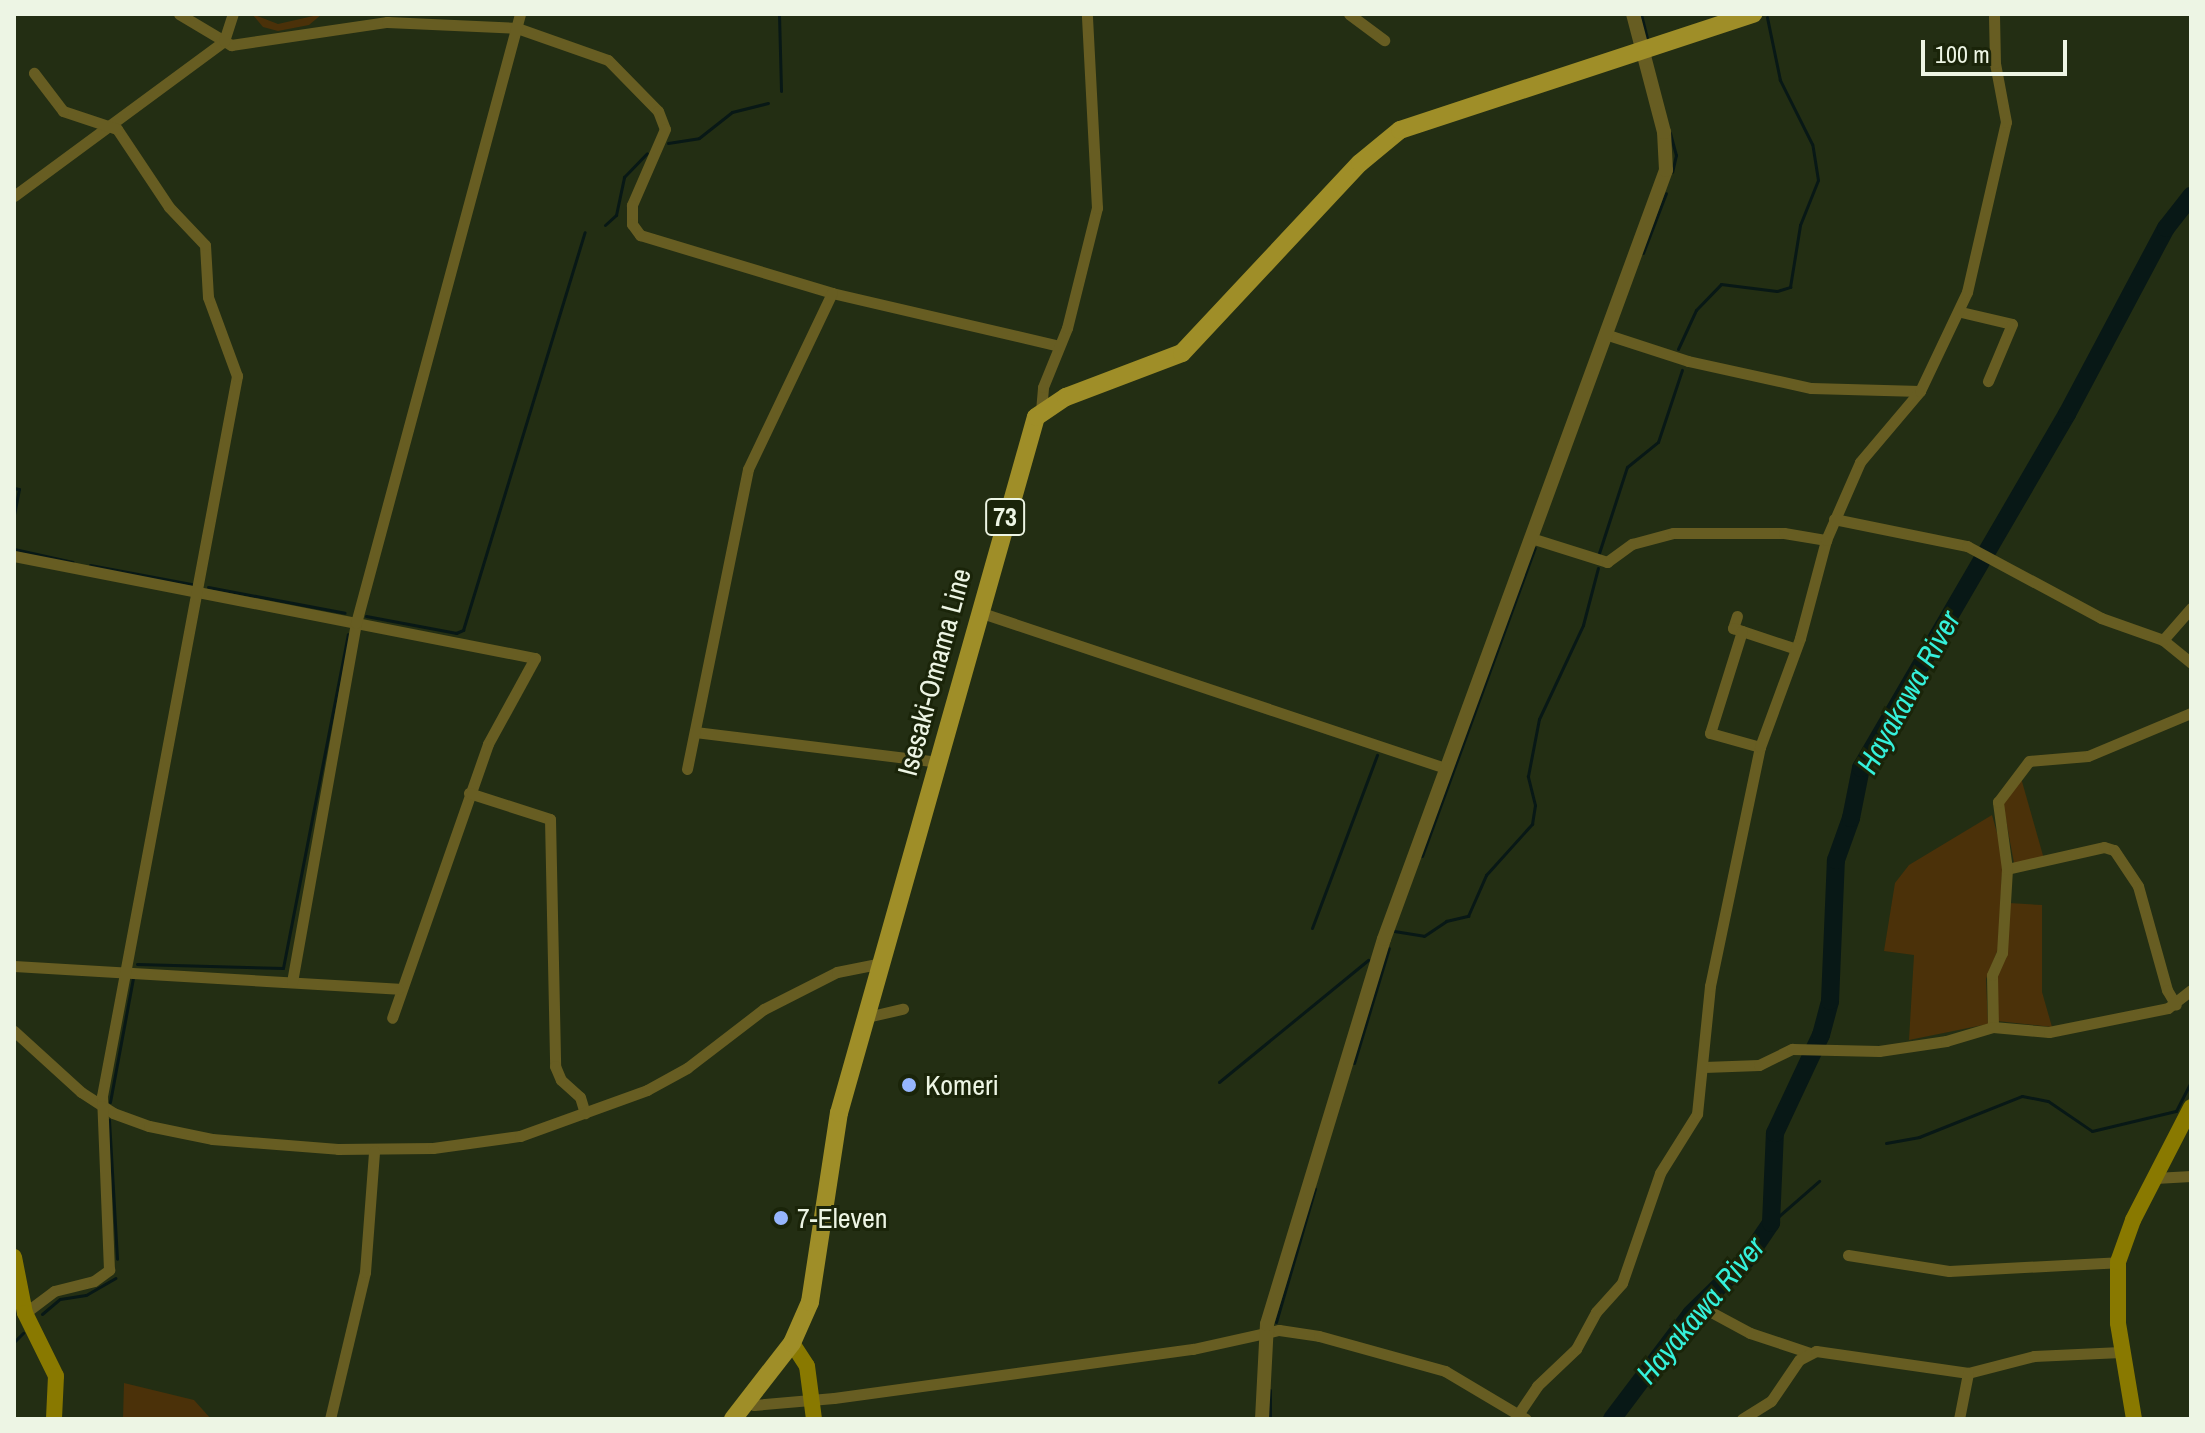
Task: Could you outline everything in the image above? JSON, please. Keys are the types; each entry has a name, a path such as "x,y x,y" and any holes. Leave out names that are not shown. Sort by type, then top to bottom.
{"main road":[{"path":"1041,411 1066,397 1182,353 1360,163 1400,130 1753,14"},
{"name":"Isesaki-Omama Line","path":"733,1419 792,1343 812,1296 833,1136 1028,433 1041,411"},
{"path":"2134,1419 2121,1352 2115,1288 2118,1262 2191,1107"},
{"path":"14,1257 25,1313 56,1376 54,1419"},
{"path":"792,1343 807,1366 814,1419"}],"street":[{"path":"179,14 224,41 246,44 365,22 517,28 614,62 658,111 665,129 635,191 634,230 656,243 832,293 1059,346"},
{"path":"14,196 224,41 233,14"},
{"path":"292,982 356,623 520,14"},
{"path":"1041,411 1040,398 1059,346 1097,208 1087,14"},
{"path":"1349,14 1384,40"},
{"path":"1262,1419 1265,1332 1384,939 1667,159 1633,14"},
{"path":"745,1402 812,1401 1193,1349 1265,1332 1319,1336 1445,1371 1520,1417 1537,1386 1576,1349 1596,1312 1622,1283 1660,1173 1697,1114 1710,986 1760,747 1796,649 1826,540 1860,462 1920,391 1961,312 2006,122 1995,63 1994,14"},
{"path":"25,1313 54,1291 108,1273 101,1106 236,369 208,297 208,249 169,207 112,125 63,111 34,73"},
{"path":"687,769 748,469 832,293"},
{"path":"1961,312 2012,324 1988,381"},
{"path":"1605,334 1688,361 1811,388 1920,391"},
{"path":"1834,519 1976,551 2101,618 2163,640 2191,663"},
{"path":"1531,538 1607,562 1632,544 1673,533 1784,533 1826,540"},
{"path":"14,556 535,658 488,744 398,989 392,1018"},
{"path":"2163,640 2191,608"},
{"path":"979,612 1446,768"},
{"path":"1737,616 1733,628 1796,649"},
{"path":"1742,631 1710,733 1760,747"},
{"path":"1993,1027 1992,975 2002,953 2007,869 1995,810 2026,763 2088,756 2191,713"},
{"path":"695,732 938,762"},
{"path":"469,793 550,819 555,1066 561,1080 580,1097 585,1113"},
{"path":"2007,869 2098,848 2114,850 2138,886 2167,990 2186,999"},
{"path":"14,1031 56,1072 101,1106 140,1123 212,1139 374,1151 512,1138 585,1113 676,1076 748,1019 816,982 866,962 882,963"},
{"path":"14,966 398,989"},
{"path":"1704,1067 1759,1065 1796,1049 1825,1052 1933,1043 1993,1027 2049,1032 2186,999"},
{"path":"867,1017 903,1009"},
{"path":"330,1419 365,1272 374,1151"},
{"path":"2155,1178 2191,1176"},
{"path":"1848,1255 1949,1271 2118,1262"},
{"path":"1711,1312 1743,1331 1810,1353 1968,1373 2042,1355 2121,1352"},
{"path":"1742,1419 1771,1401 1799,1360 1810,1353"},
{"path":"1959,1419 1968,1373"}],"shaded area":[{"path":"252,14 278,24 322,14 309,25 278,31 263,27"},
{"path":"2021,778 2044,859 2014,863 2003,804"},
{"path":"1992,815 2003,854 1998,949 1986,979 1988,1024 1909,1040 1914,955 1884,951 1895,883 1909,865"},
{"path":"2009,903 2042,905 2042,992 2052,1027 1997,1021 1995,978"},
{"path":"124,1383 194,1400 211,1419 123,1419"}],"waterway":[{"path":"779,14 781,91"},
{"path":"1641,14 1647,38"},
{"path":"1678,349 1696,310 1721,284 1777,291 1790,287 1800,225 1818,180 1812,144 1780,80 1767,17"},
{"path":"668,143 699,138 732,112 768,103"},
{"path":"1670,133 1676,155 1672,172"},
{"path":"605,225 616,215 624,177 647,153"},
{"path":"1643,253 1666,193"},
{"name":"Hayakawa River","path":"1612,1419 1691,1314 1746,1260 1771,1223 1775,1133 1821,1035 1830,1001 1836,860 1851,818 1861,768 2067,414 2166,228 2191,196"},
{"path":"366,616 456,633 463,630 585,232"},
{"path":"1599,553 1627,467 1658,442 1682,370"},
{"path":"14,488 19,489 14,514"},
{"path":"1422,856 1535,548"},
{"path":"14,549 73,562"},
{"path":"90,565 192,584"},
{"path":"1394,931 1424,936 1446,921 1468,916 1486,875 1532,824 1535,805 1528,776 1539,719 1583,625 1598,568"},
{"path":"208,587 345,613"},
{"path":"137,964 283,968 348,634"},
{"path":"1312,928 1377,755"},
{"path":"1354,1063 1389,948"},
{"path":"1219,1082 1368,960"},
{"path":"110,1102 133,978"},
{"path":"1886,1143 1919,1137 2022,1096 2048,1101 2092,1131 2176,1111 2191,1082"},
{"path":"109,1120 117,1259"},
{"path":"1771,1223 1819,1181"},
{"path":"1276,1322 1315,1189"},
{"path":"42,1314 60,1299 86,1295 116,1278"},
{"path":"14,1342 23,1333"},
{"path":"1270,1390 1270,1419"}],"place":[{"name":"Komeri","path":"909,1085"},
{"name":"7-Eleven","path":"781,1218"}]}
